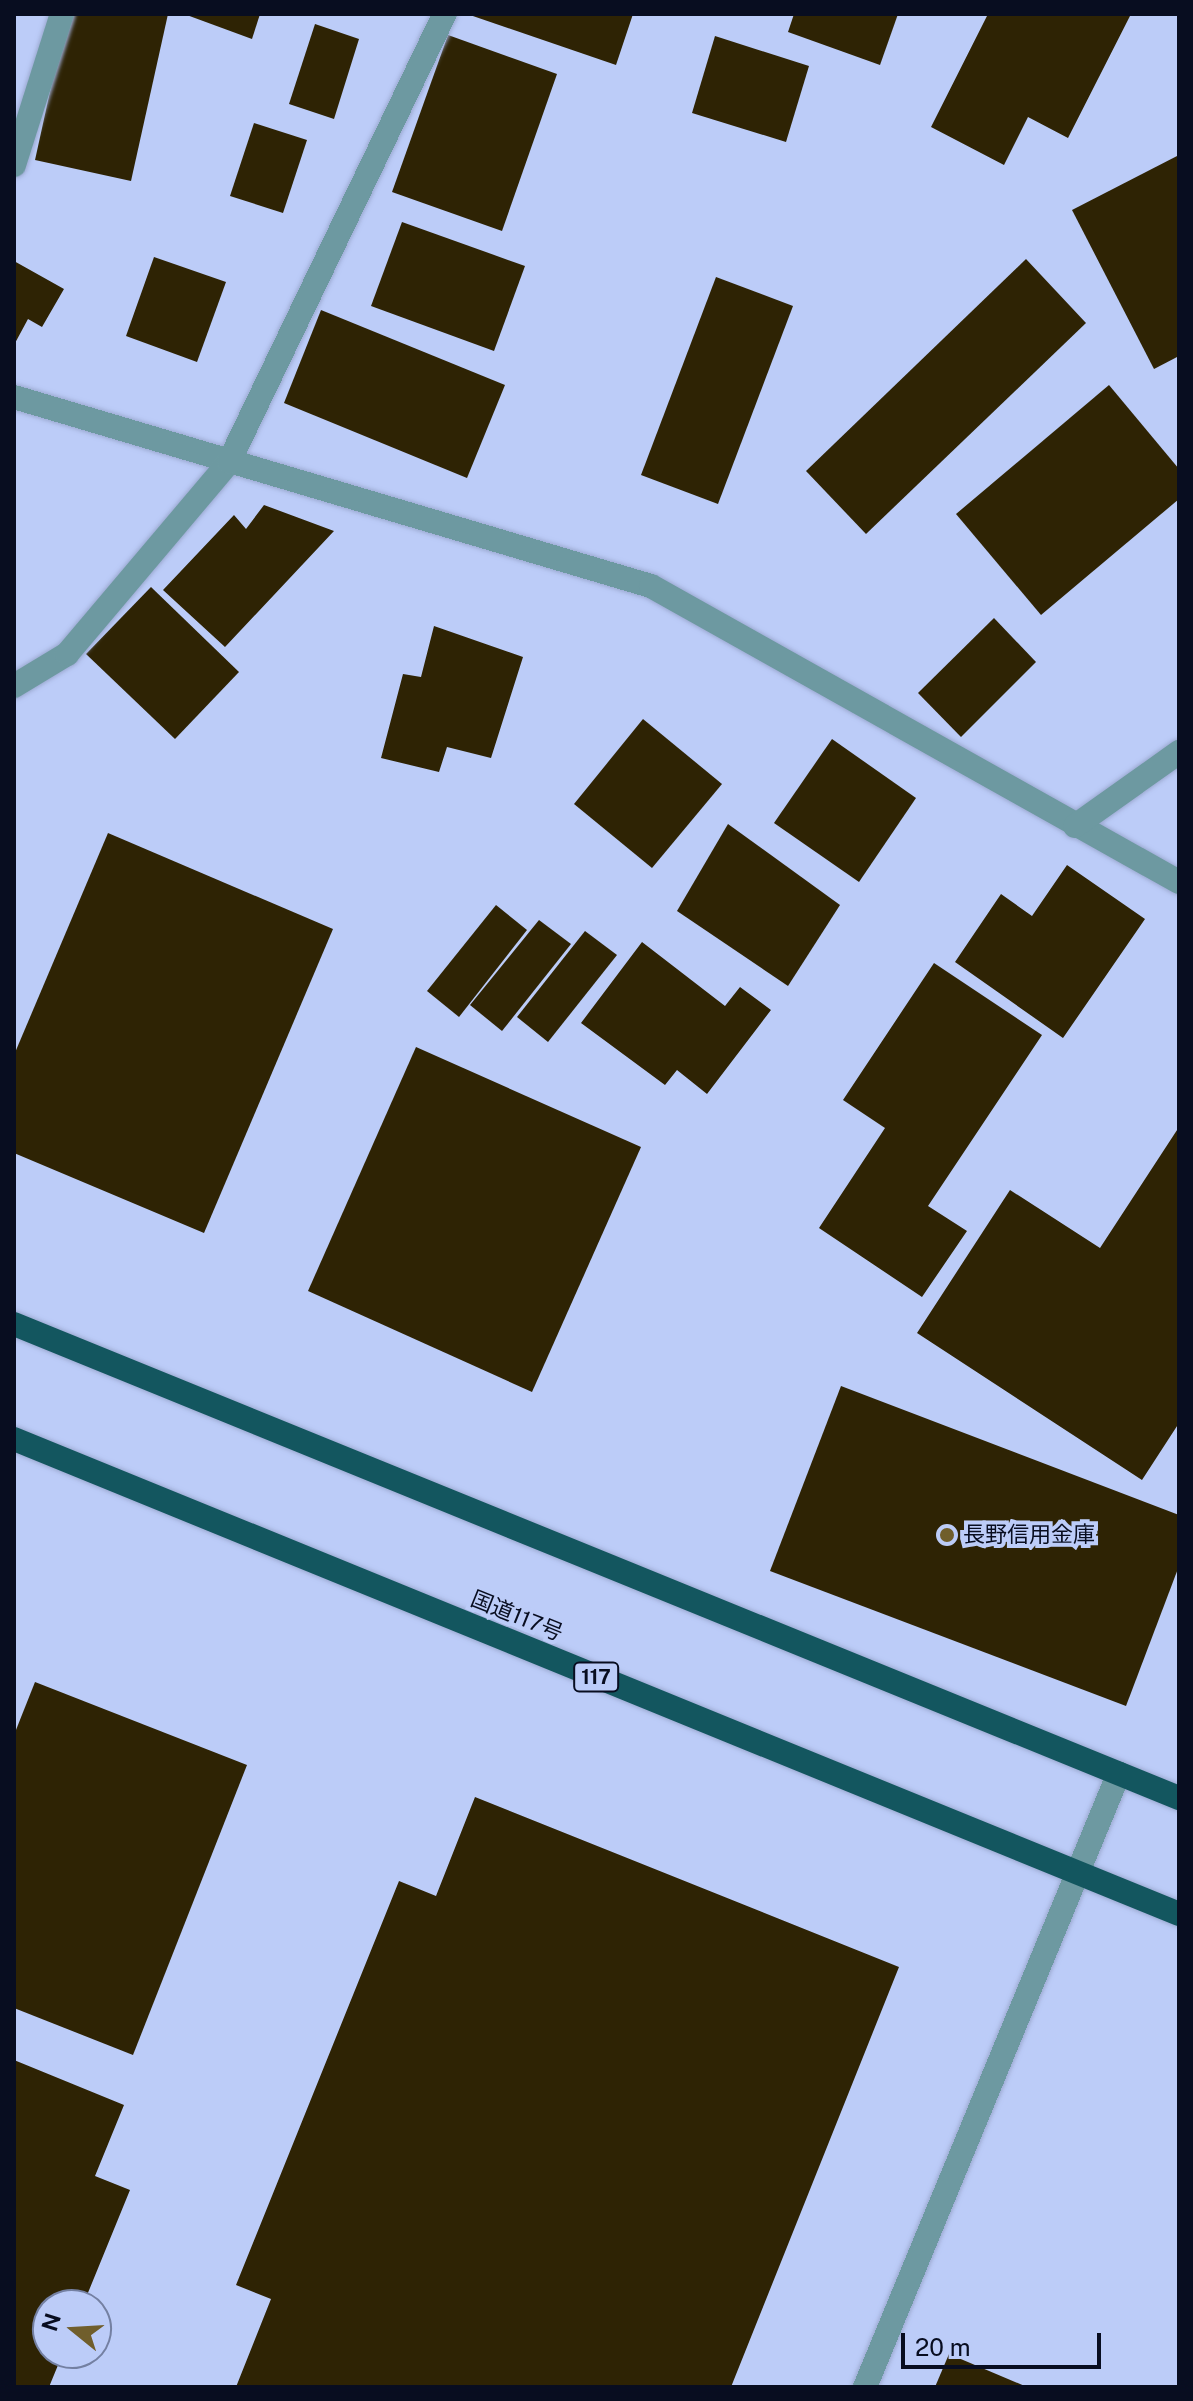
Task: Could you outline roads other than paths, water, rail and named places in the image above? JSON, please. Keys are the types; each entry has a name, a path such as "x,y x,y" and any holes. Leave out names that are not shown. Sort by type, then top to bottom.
{"highway":[{"path":"14,1324 1179,1798"},
{"name":"国道117号","path":"14,1439 1179,1914"}],"street":[{"path":"14,165 62,14"},
{"path":"14,686 67,654 229,462 445,14"},
{"path":"14,397 651,586 1179,882"},
{"path":"1075,826 1179,752"},
{"path":"865,2387 1119,1773"}],"place":[{"name":"長野信用金庫","path":"947,1535"}]}
